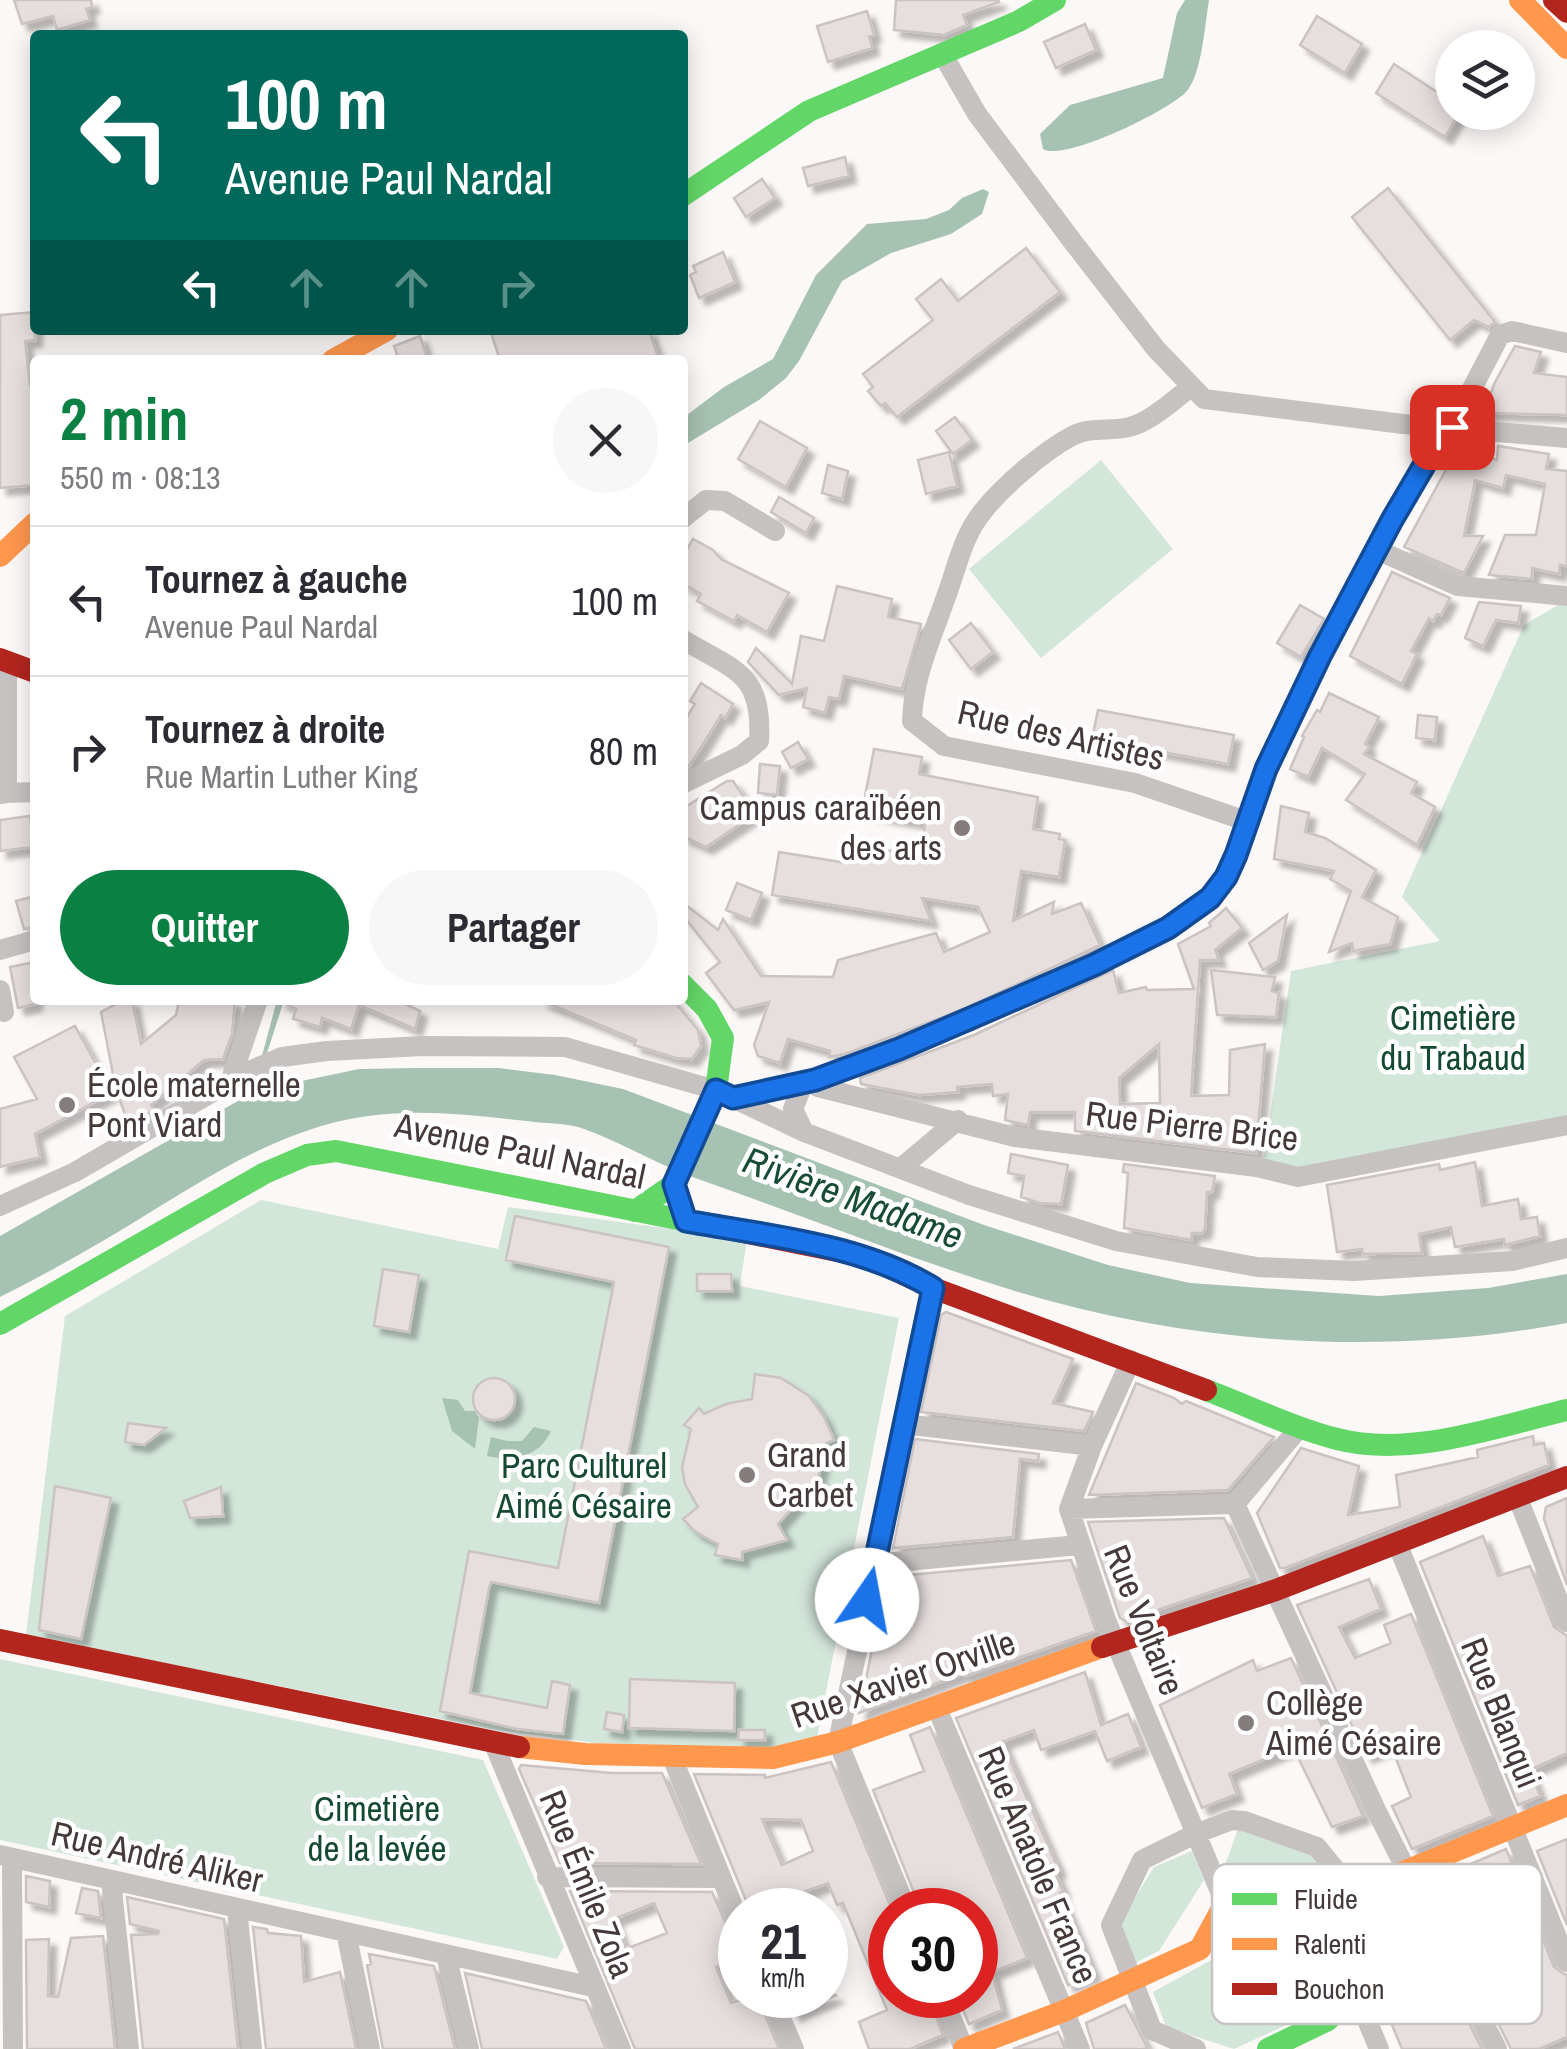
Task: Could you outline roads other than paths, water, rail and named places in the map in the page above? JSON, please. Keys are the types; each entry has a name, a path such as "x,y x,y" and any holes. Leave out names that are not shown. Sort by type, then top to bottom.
{"main road":[{"path":"688,192 809,111 871,82 943,56 1055,0"},
{"path":"1520,0 1567,48"},
{"path":"1554,0 1567,12"},
{"path":"342,355 377,335"},
{"path":"0,556 30,528"},
{"path":"3,661 30,670"},
{"path":"635,1211 674,1184 720,1098 723,1038 707,1009 688,990"},
{"name":"Avenue Paul Nardal","path":"0,1324 264,1173 319,1152 367,1156 868,1257 933,1288 1337,1440 1388,1446 1420,1442 1567,1410"},
{"path":"674,1184 686,1221"},
{"name":"Rue Xavier Orville","path":"0,1640 494,1744 585,1754 773,1758 838,1742 1116,1642 1276,1590 1567,1476"},
{"path":"1426,1864 1567,1805"},
{"path":"964,2049 1064,2011 1200,1950 1212,1927"},
{"path":"1268,2049 1320,2024"}],"street":[{"path":"943,56 977,114 1156,349 1204,399 1403,424 1567,438"},
{"path":"720,1098 809,1081 969,1022 1168,928 1210,898 1226,877 1274,752 1320,656 1426,462 1452,427 1500,335 1512,331 1567,343"},
{"name":"Rue des Artistes","path":"1191,388 1140,423 1077,433 1056,445 984,510 962,543 926,648 912,720 944,746 1135,782 1249,822"},
{"path":"688,515 706,500 725,500 775,531"},
{"path":"1376,550 1458,586 1567,596"},
{"path":"688,643 755,688 761,712 760,741 742,755 688,781"},
{"path":"3,661 4,793 30,792"},
{"path":"0,950 30,941"},
{"path":"0,990 4,1012"},
{"path":"239,1077 257,1005"},
{"path":"0,1206 75,1172 239,1077 282,1057 423,1046 565,1048 720,1098 968,1195 1116,1241 1257,1267 1354,1271 1512,1261 1567,1248"},
{"path":"804,1132 793,1109 809,1081"},
{"name":"Rue Pierre Brice","path":"809,1081 1015,1137 1257,1167 1298,1176 1567,1125"},
{"path":"901,1168 958,1120"},
{"path":"898,1888 838,1742 933,1288"},
{"name":"Rue Voltaire","path":"1131,1360 1069,1509 1116,1642 1212,1873"},
{"path":"903,1424 1092,1446"},
{"path":"1069,1509 1235,1504 1300,1427"},
{"path":"1517,1496 1567,1622"},
{"path":"1235,1504 1404,1864"},
{"name":"Rue Blanqui","path":"1396,1543 1527,1864"},
{"path":"874,1564 1079,1544"},
{"name":"Rue Anatole France","path":"936,1706 1080,2049"},
{"name":"Rue Émile Zola","path":"494,1744 621,2049"},
{"path":"672,1757 724,1888"},
{"path":"1196,2049 1152,2030 1111,1925 1142,1860 1195,1834 1237,1820 1317,1848 1330,1864"},
{"path":"6,1856 12,2049"},
{"name":"Rue André Aliker","path":"6,1856 594,1987"},
{"path":"548,1877 720,1878"},
{"path":"111,1880 129,2049"},
{"name":"Rue Blanqui","path":"1542,1901 1567,1962"},
{"path":"237,1909 252,2049"},
{"path":"346,1932 370,2049"},
{"path":"446,1955 469,2049"},
{"path":"781,2018 794,2049"},
{"path":"951,2018 964,2049"},
{"path":"1369,2024 1380,2049"},
{"path":"1484,2024 1497,2049"}],"water":[{"path":"1185,0 1209,0 1199,61 1186,92 1138,122 1093,142 1054,151 1043,149 1040,134 1070,105 1163,78 1177,13"},
{"path":"983,189 989,192 982,214 951,234 891,253 842,281 786,378 759,400 688,443 688,414 724,387 773,359 816,275 867,224 926,219 949,210 962,198"},
{"name":"Rivière Madame","path":"276,1005 282,1005 262,1069 268,1088 359,1069 499,1068 555,1075 623,1089 984,1225 1108,1265 1190,1283 1379,1296 1488,1288 1567,1274 1567,1323 1498,1334 1360,1342 1222,1334 1153,1324 1085,1310 937,1266 683,1173 578,1127 416,1113 345,1120 257,1151 0,1297 0,1236 252,1093"},
{"path":"442,1398 458,1400 465,1411 475,1411 479,1418 475,1449 452,1431"},
{"path":"534,1427 551,1431 533,1452 516,1458 487,1456 491,1437 522,1441"}],"place":[{"name":"Campus caraïbéen des arts","path":"962,828"},
{"name":"École maternelle Pont Viard","path":"67,1105"},
{"name":"Grand Carbet","path":"747,1475"},
{"name":"Collège Aimé Césaire","path":"1246,1723"}],"park label":[{"name":"Cimetière du Trabaud","path":"1453,1038"},
{"name":"Parc Culturel Aimé Césaire","path":"584,1486"},
{"name":"Cimetière de la levée","path":"377,1829"}]}
